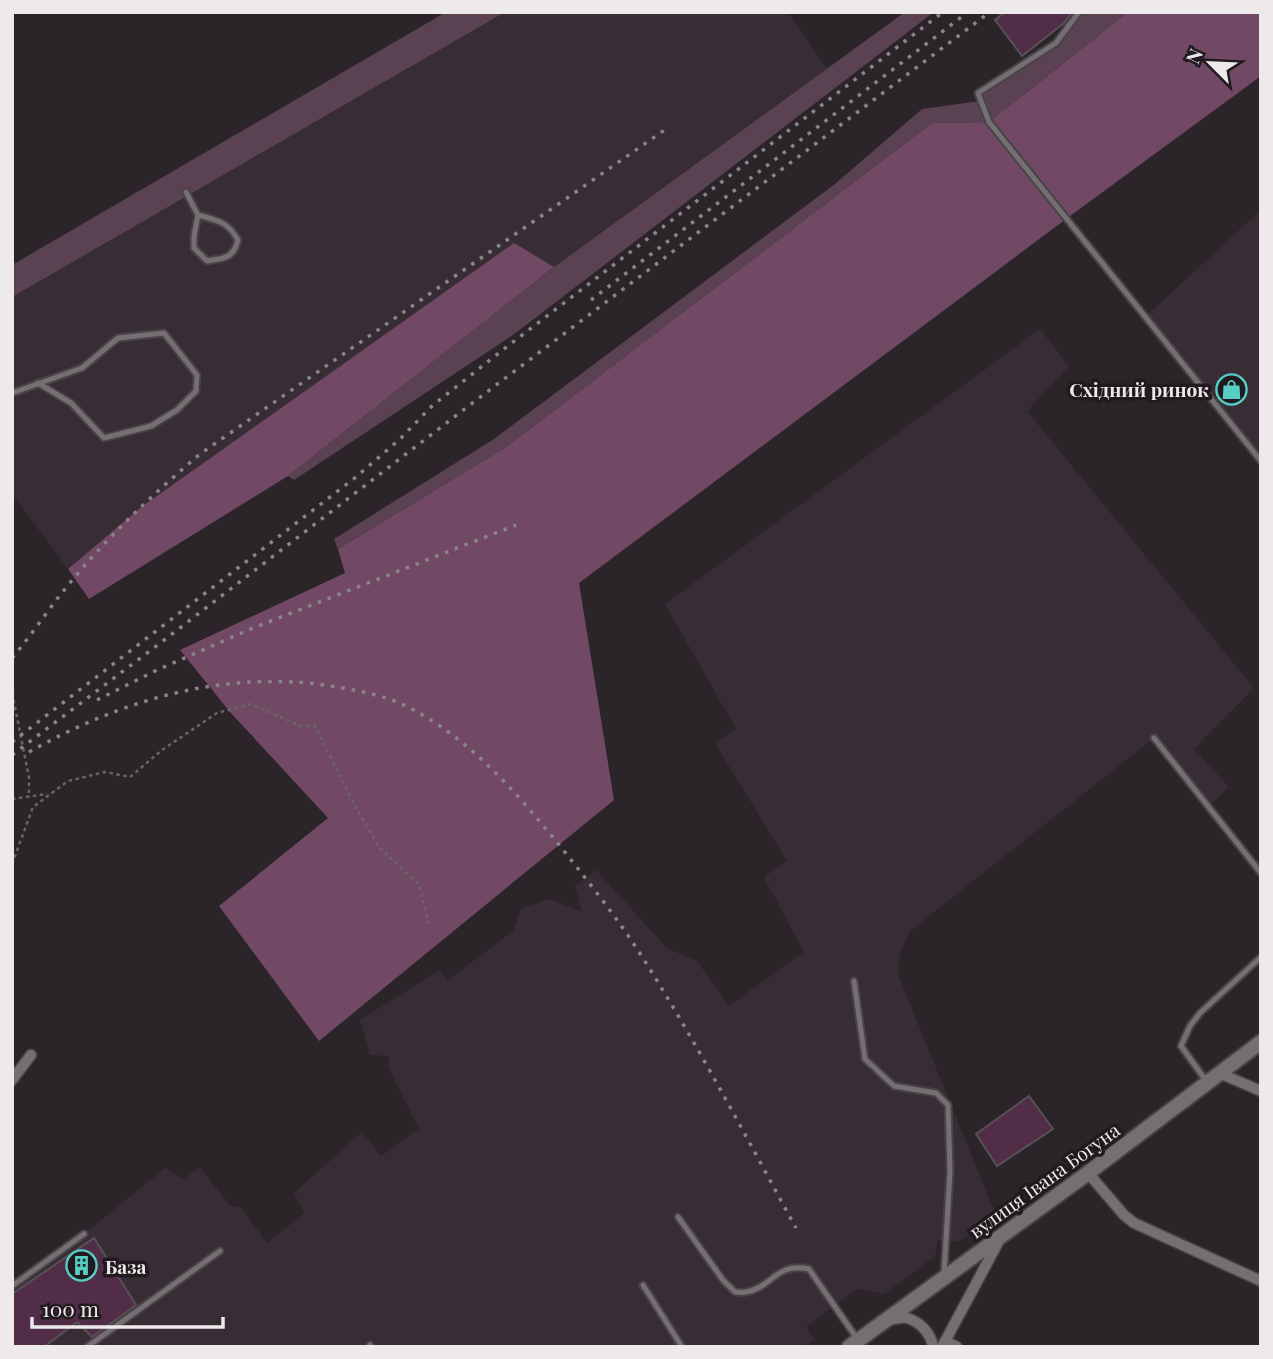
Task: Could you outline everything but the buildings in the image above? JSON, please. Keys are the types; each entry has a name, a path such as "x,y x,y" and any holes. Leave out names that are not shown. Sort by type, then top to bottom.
{"street":[{"name":"вулиця Івана Богуна","path":"858,1345 878,1326 1088,1173 1261,1042"},
{"path":"12,1080 31,1055"},
{"path":"1213,1078 1261,1091"},
{"path":"1088,1173 1134,1223 1261,1281"},
{"path":"957,1347 943,1344 1003,1234"},
{"path":"878,1326 905,1318 923,1326 933,1342 933,1347"}],"lane":[{"path":"1079,12 1056,43 978,93 989,122 1261,461"},
{"path":"186,192 198,215 194,248 207,261 227,257 235,250 238,240 233,231 225,223 198,215"},
{"path":"12,393 38,383 82,368 118,338 164,333 197,375 197,391 177,411 152,426 104,438 71,404 38,383"},
{"path":"1154,738 1261,873"},
{"path":"1213,1078 1181,1046 1190,1026 1200,1013 1261,957"},
{"path":"854,981 865,1059 894,1086 936,1093 948,1105 950,1171 944,1277"},
{"path":"678,1217 723,1280 735,1292 748,1292 784,1270 799,1267 809,1269 858,1345"},
{"path":"12,1286 84,1234"},
{"path":"87,1347 220,1251"},
{"path":"643,1285 682,1347"}],"path":[{"path":"12,665 13,697 29,778 29,797"},
{"path":"12,864 33,807 68,781 105,772 130,777 162,750 217,713 251,704 300,726 315,726 379,847 419,885 429,924"},
{"path":"12,799 50,794"}],"shaded area":[{"path":"446,12 505,12 12,297 12,265"},
{"path":"471,12 788,12 827,69 554,267 514,244 140,508 68,569 12,494 12,294"},
{"path":"905,12 934,12 513,335 294,480 288,476 554,267"},
{"path":"1079,12 1128,12 989,122 932,123 506,447 338,549 334,539 494,439 835,184 922,109 980,101 978,93 1056,43"},
{"path":"1128,12 1261,12 1261,76 579,583 614,800 319,1041 219,906 328,818 230,712 180,650 345,573 338,549 506,447 932,123 989,122"},
{"name":"Східний ринок","path":"1261,210 1261,461 1145,317"},
{"path":"514,243 554,267 288,476 89,599 68,569 140,508"},
{"path":"1040,329 1069,366 1027,411 1254,688 1194,749 1229,787 1208,807 1154,738 910,931 900,952 898,974 996,1216 960,1241 938,1240 935,1256 884,1294 857,1289 806,1327 815,1339 802,1347 12,1347 12,1285 84,1234 165,1168 184,1179 200,1167 229,1205 241,1208 267,1243 305,1213 294,1193 362,1132 381,1156 419,1129 388,1067 389,1056 370,1055 360,1020 440,970 447,981 513,931 521,908 550,899 582,912 575,886 596,870 668,949 696,960 729,1006 804,952 764,877 787,861 715,743 736,729 665,604"}],"railway":[{"path":"12,742 356,477 400,439 432,406 504,349 943,12"},
{"path":"591,300 968,12"},
{"path":"12,755 990,12"},
{"path":"12,658 96,553 200,454 666,129"},
{"path":"97,700 253,628 516,525"},
{"path":"29,752 103,716 141,702 220,685 261,682 343,688 389,699 428,718 470,749 526,805 620,925 720,1088 796,1228"}],"place":[{"name":"Східний ринок","path":"1232,389"},
{"name":"База","path":"82,1266"}]}
